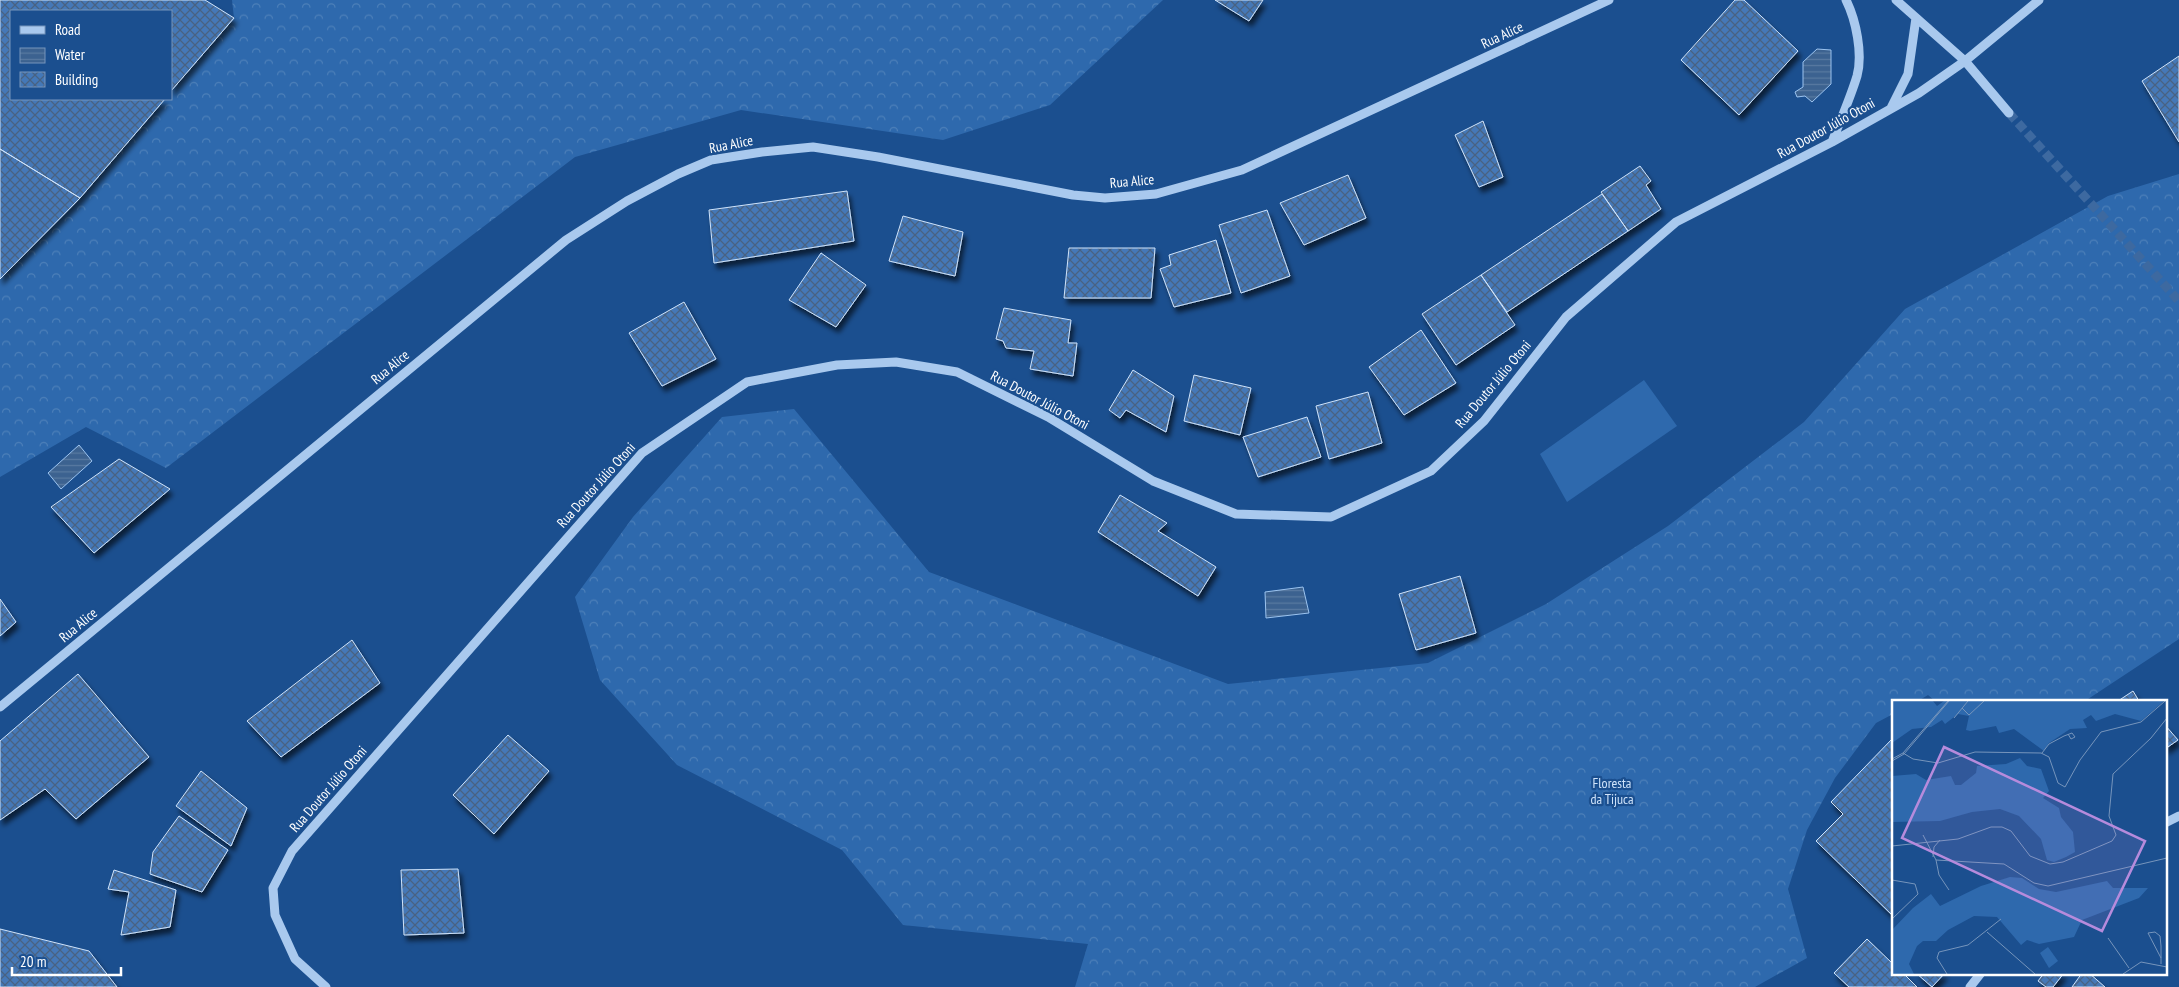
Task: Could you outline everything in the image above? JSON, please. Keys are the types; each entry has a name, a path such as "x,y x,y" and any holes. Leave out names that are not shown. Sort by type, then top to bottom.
{"street":[{"name":"Rua Alice","path":"0,707 566,240 627,201 678,174 712,160 762,152 813,147 878,157 1073,195 1105,198 1156,194 1242,170 1609,0"},
{"path":"1832,142 1857,75 1859,48 1851,9 1846,0"},
{"path":"1896,0 1965,61 2010,113"},
{"name":"Rua Doutor Júlio Otoni","path":"326,987 296,959 275,915 273,888 292,851 642,452 747,382 837,365 896,362 957,372 1048,417 1153,482 1236,514 1332,517 1431,471 1484,421 1566,317 1676,222 1832,142 1919,93 1965,61 2039,0"},
{"path":"1891,108 1908,74 1916,18"},
{"path":"2166,822 2179,816"},
{"path":"1970,987 1980,974"}],"green space":[{"path":"232,0 1163,0 1050,105 943,140 741,110 575,157 166,468 86,427 0,477 0,279 80,198 164,100 172,100 172,90 234,18"},
{"name":"Floresta da Tijuca","path":"2179,174 2179,639 2087,700 1934,700 1928,695 1920,700 1892,700 1892,715 1876,723 1835,778 1807,830 1788,889 1807,958 1755,987 1075,987 1088,944 903,925 842,850 677,765 600,680 575,597 633,517 722,417 794,409 929,572 1228,684 1428,663 1546,604 1668,526 1804,422 1905,309 2108,196"},
{"path":"1644,380 1677,426 1567,502 1540,454"}],"water":[{"path":"1817,49 1831,50 1831,84 1812,102 1805,96 1797,97 1795,92 1803,87 1803,62"},
{"path":"79,445 92,461 61,489 48,473"},
{"path":"1303,587 1309,613 1266,618 1265,592"}],"building":[{"path":"0,0 205,0 234,18 172,90 172,10 10,10 10,100 164,100 80,198 0,149"},
{"path":"1215,0 1263,0 1249,21"},
{"path":"1735,0 1744,0 1798,51 1739,115 1681,60"},
{"path":"2179,56 2179,142 2142,81"},
{"path":"1483,121 1503,177 1479,187 1455,135"},
{"path":"0,149 80,198 0,279"},
{"path":"1640,166 1651,181 1646,185 1661,209 1628,231 1601,192"},
{"path":"1348,175 1366,218 1304,245 1280,203"},
{"path":"847,191 854,241 714,263 709,210"},
{"path":"1602,194 1628,231 1507,312 1481,275"},
{"path":"1267,210 1290,276 1241,293 1219,225"},
{"path":"903,216 963,232 955,276 889,261"},
{"path":"1216,240 1231,293 1174,307 1160,269 1171,265 1169,255"},
{"path":"1069,248 1155,248 1151,298 1064,298"},
{"path":"821,253 866,285 836,327 789,300"},
{"path":"1481,275 1515,325 1456,365 1422,314"},
{"path":"684,302 716,359 662,386 629,333"},
{"path":"1004,308 1071,320 1068,343 1077,343 1073,376 1030,369 1034,351 1006,348 1003,341 996,339"},
{"path":"1421,330 1456,383 1404,415 1369,367"},
{"path":"1133,370 1174,396 1166,432 1126,410 1120,418 1109,410"},
{"path":"1194,375 1251,388 1240,435 1184,421"},
{"path":"1368,392 1382,443 1329,459 1316,406"},
{"path":"1307,417 1321,457 1258,477 1243,437"},
{"path":"119,459 170,489 94,553 51,507"},
{"path":"1120,495 1167,523 1158,531 1216,567 1198,596 1098,532"},
{"path":"1460,576 1476,633 1416,650 1399,594"},
{"path":"0,599 16,622 0,636"},
{"path":"352,640 380,683 281,757 247,721"},
{"path":"78,674 149,757 76,819 45,789 0,820 0,741"},
{"path":"2133,691 2138,700 2120,700"},
{"path":"2166,726 2178,740 2166,748"},
{"path":"508,735 549,771 494,834 453,795"},
{"path":"1892,739 1892,915 1816,841 1843,814 1831,802"},
{"path":"201,771 247,808 231,846 176,806"},
{"path":"179,816 228,850 202,892 150,874 153,852"},
{"path":"458,869 464,933 404,935 401,870"},
{"path":"114,870 176,890 170,927 121,935 129,892 108,889"},
{"path":"0,929 89,951 117,987 0,987"},
{"path":"1867,939 1892,963 1892,974 1904,974 1917,987 1849,987 1834,973"},
{"path":"1917,974 1944,974 1932,987"},
{"path":"2043,974 2063,974 2053,987 2046,987 2038,981"},
{"path":"2081,974 2090,974 2105,987 2072,987"}],"tunnel":[{"path":"2009,113 2179,301"}]}
